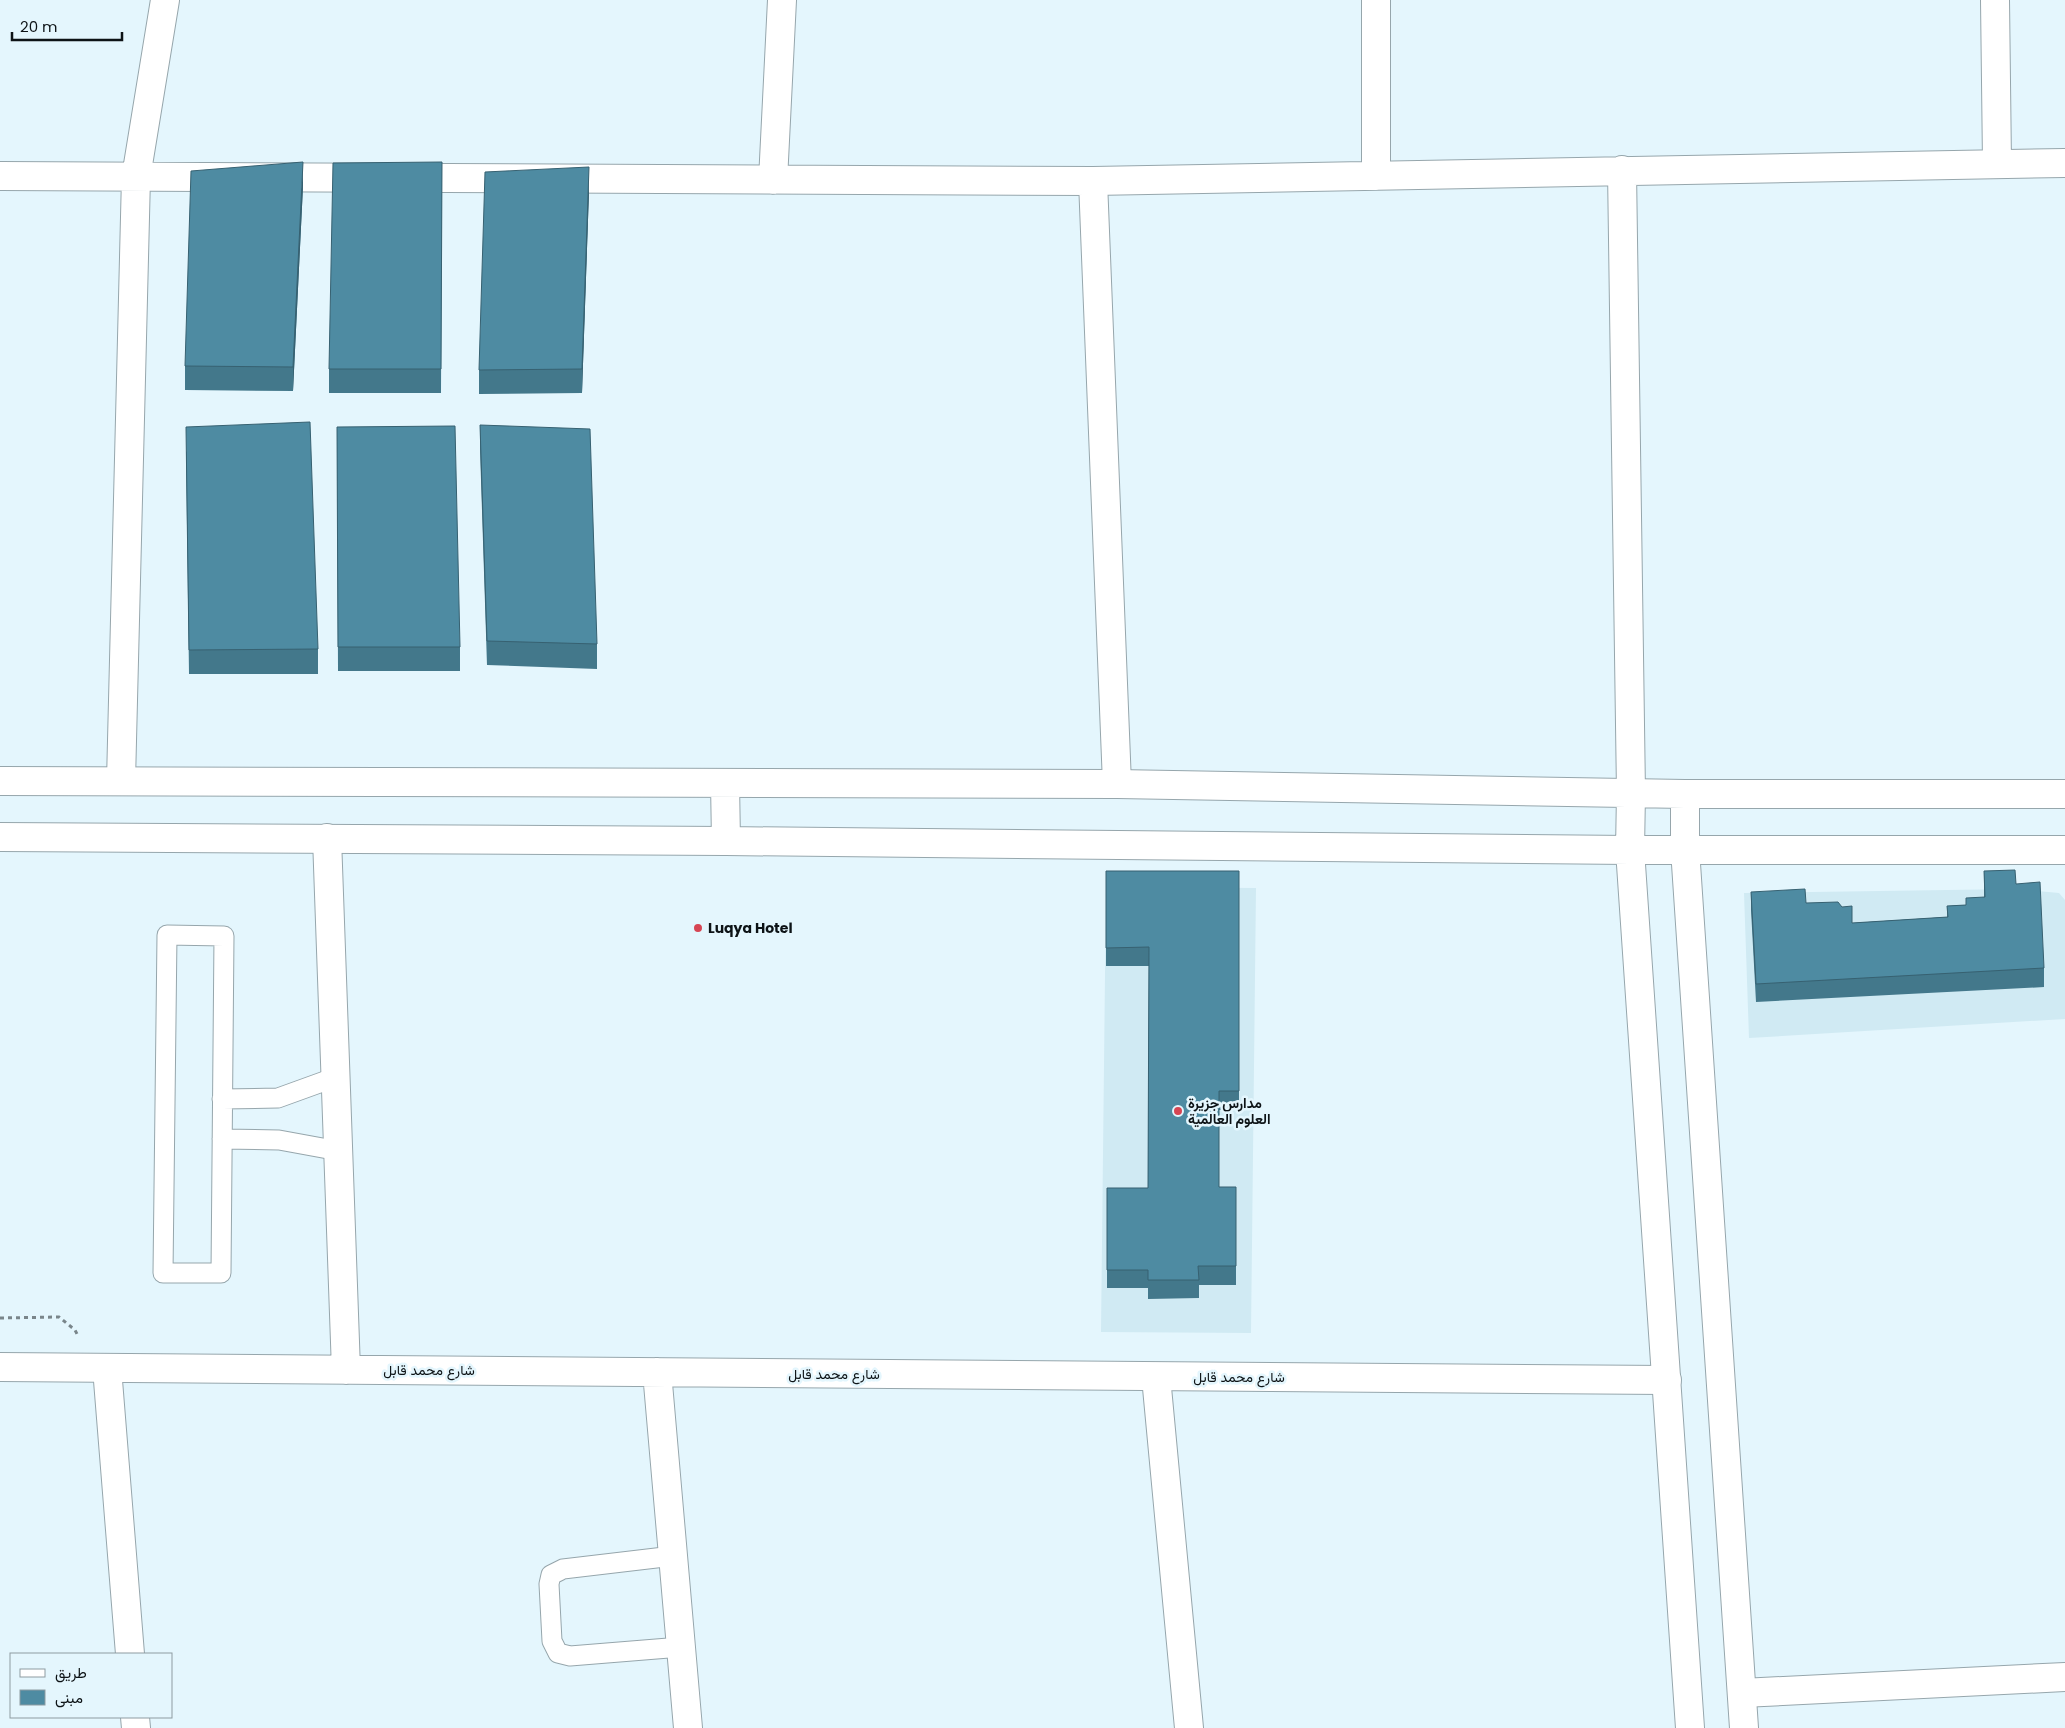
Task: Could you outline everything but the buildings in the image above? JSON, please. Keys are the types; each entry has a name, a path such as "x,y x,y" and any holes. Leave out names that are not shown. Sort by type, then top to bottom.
{"street":[{"path":"121,781 136,177 165,0"},
{"path":"773,180 782,0"},
{"path":"1376,0 1376,176"},
{"path":"1995,0 1997,163"},
{"path":"0,176 1093,181 2065,163"},
{"path":"1622,170 1631,793 1630,850 1690,1728"},
{"path":"1093,181 1117,784"},
{"path":"0,781 1117,784 1685,794 2065,794"},
{"path":"725,784 726,841"},
{"path":"1685,794 1685,849 1744,1728"},
{"path":"0,837 726,841 1630,850 2065,850"},
{"path":"327,838 346,1370"},
{"name":"شارع محمد قابل","path":"0,1367 1667,1380"},
{"path":"107,1368 130,1653"},
{"path":"657,1372 688,1728"},
{"path":"1156,1377 1189,1728"},
{"path":"1742,1693 2065,1677"}],"lane":[{"path":"167,935 224,936 222,1139 220,1273 164,1273 167,935"},
{"path":"222,1099 278,1098 336,1077"},
{"path":"222,1139 279,1140 339,1151"},
{"path":"673,1556 563,1569 551,1575 549,1584 552,1642 558,1653 570,1656 681,1647"}],"path":[{"path":"0,1318 59,1317 76,1330 79,1336"}],"shaded area":[{"name":"مدارس جزيرة العلوم العالمية","path":"1106,887 1256,888 1251,1333 1101,1332"},
{"path":"2015,889 2059,893 2065,900 2065,1019 1749,1038 1744,893"}],"place":[{"name":"Luqya Hotel","path":"698,928"},
{"name":"مدارس جزيرة العلوم العالمية","path":"1178,1111"}]}
